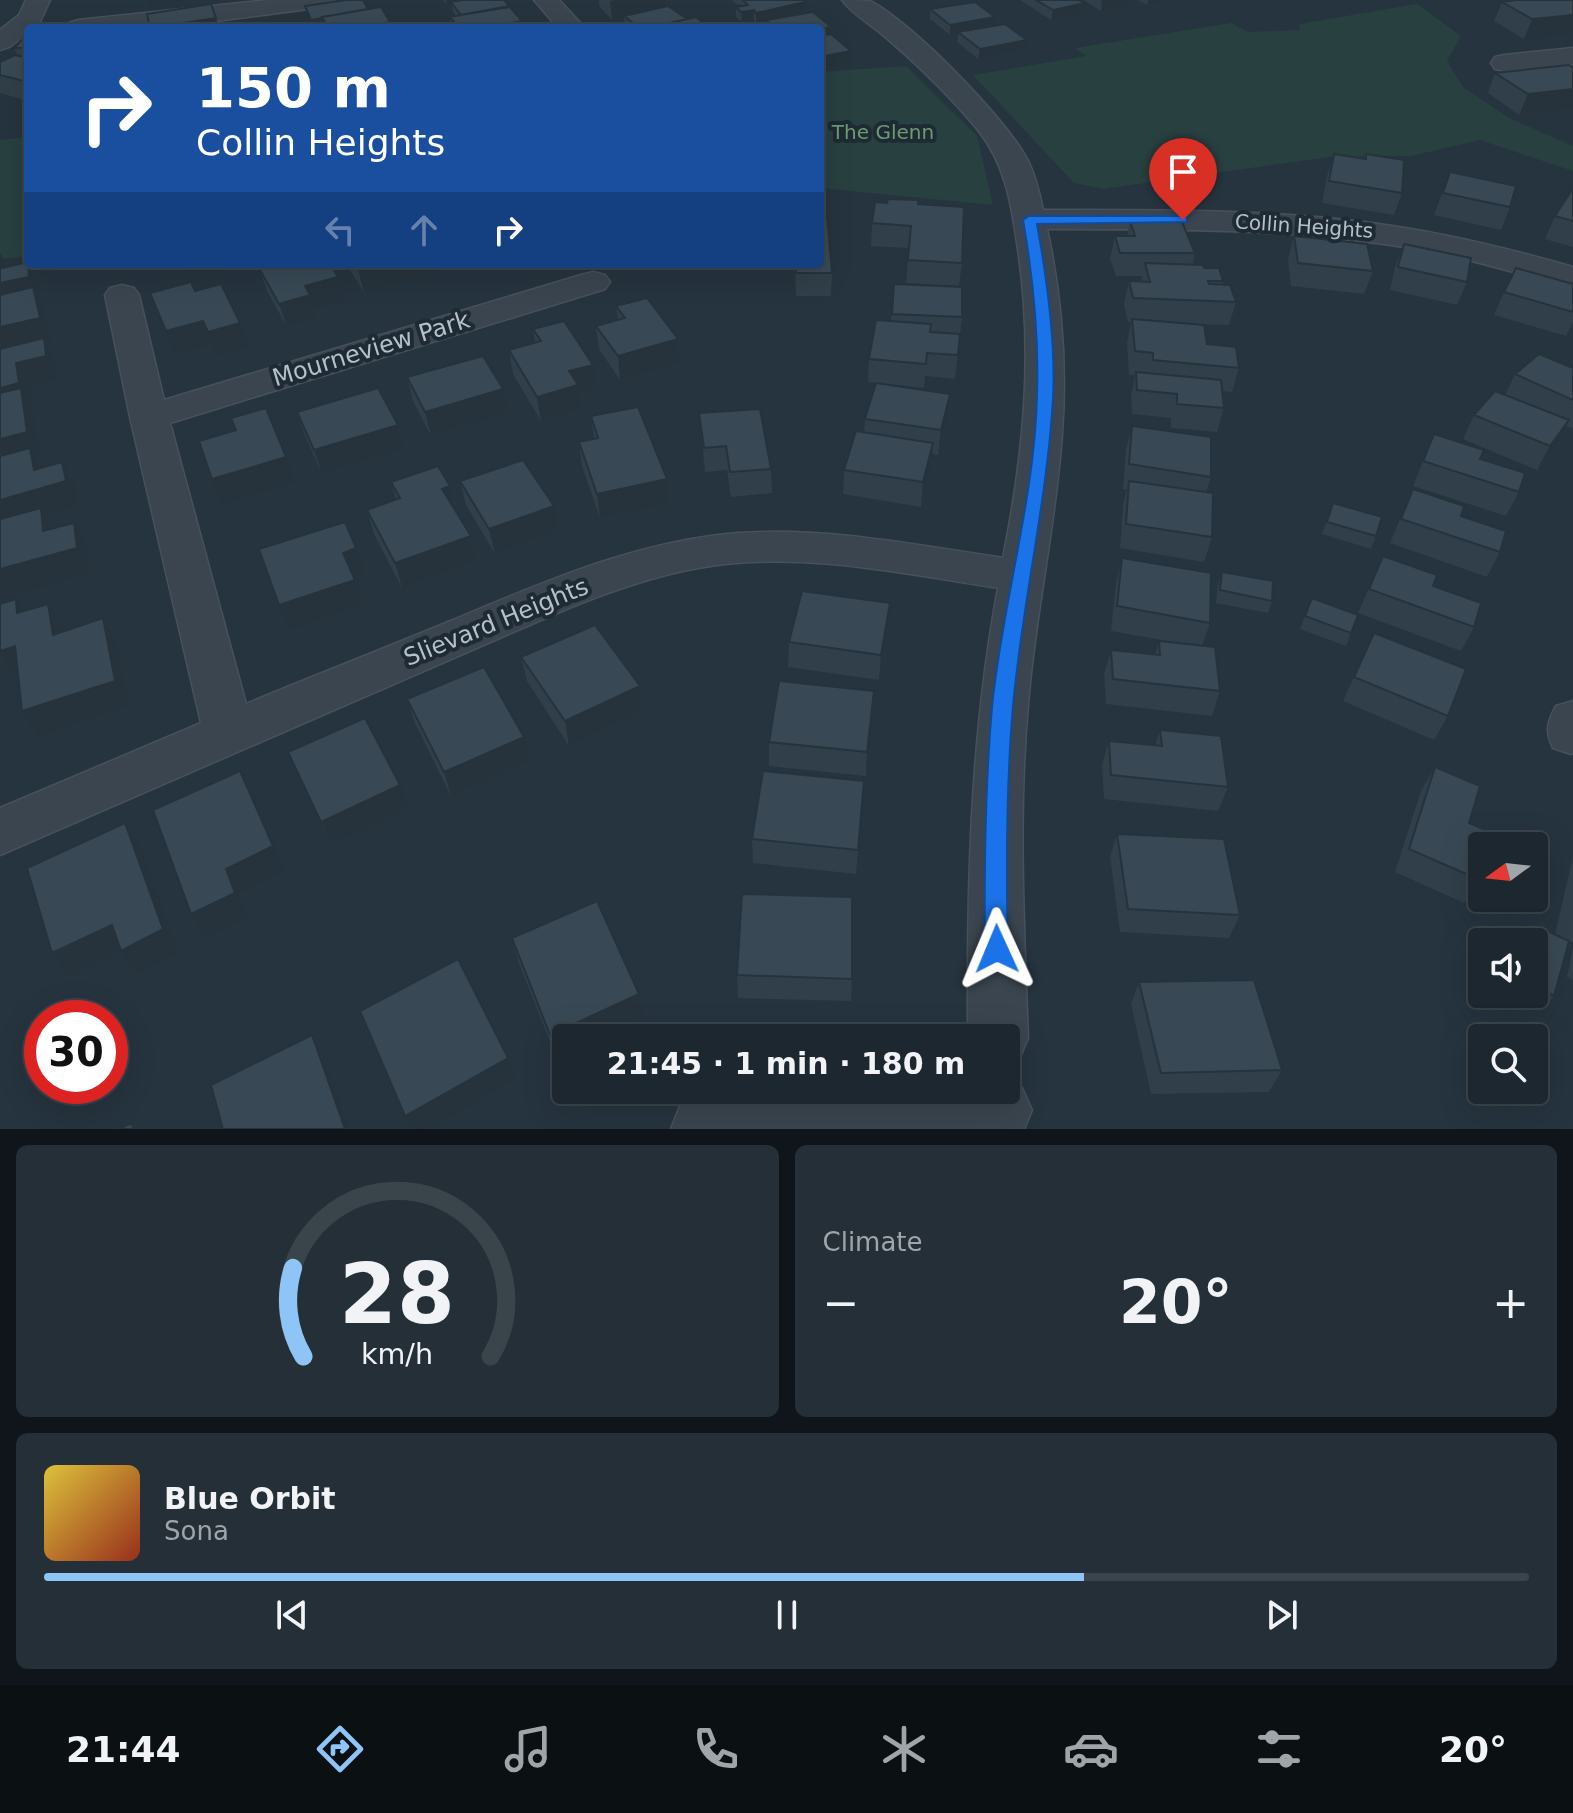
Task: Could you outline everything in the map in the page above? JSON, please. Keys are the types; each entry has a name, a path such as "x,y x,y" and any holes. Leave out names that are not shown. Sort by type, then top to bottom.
{"street":[{"path":"25,24 38,0"},
{"path":"153,24 266,18 323,0"},
{"path":"546,0 568,24"},
{"path":"868,2 980,115 1014,162 1039,273 1045,396 1003,706 995,861 998,1024"},
{"path":"1504,63 1573,56"},
{"name":"Collin Heights","path":"1029,220 1227,220 1333,226 1422,240 1573,278"},
{"name":"Mourneview Park","path":"149,417 593,282"},
{"path":"122,295 149,417 228,731"},
{"name":"Slievard Heights","path":"0,832 228,731 589,583 654,561 738,548 846,551 1022,576"},
{"path":"703,1129 756,1117 822,1110 1001,1110"}],"green space":[{"path":"1417,4 1461,36 1447,61 1463,87 1509,118 1573,146 1573,171 1480,140 1411,156 1329,157 1103,189 1074,183 973,75 1086,56 1075,48 1231,23 1248,32 1300,30 1299,24"},
{"name":"The Glenn","path":"906,66 977,136 993,205 824,188 824,72"},
{"path":"24,137 24,256 0,259 0,140"}],"building":[{"path":"363,0 368,9 311,20 305,6"},
{"path":"504,0 510,7 461,15 451,2"},
{"path":"743,0 805,2 756,13 754,10 741,12 736,7 748,5"},
{"path":"1036,0 1079,0 1085,3 1053,10"},
{"path":"1573,0 1573,15 1532,19 1502,2"},
{"path":"975,2 995,17 950,25 930,9"},
{"path":"211,4 216,18 176,24 149,24 147,14"},
{"path":"509,6 522,21 456,24 450,17"},
{"path":"668,6 687,19 665,24 635,24 624,16"},
{"path":"381,7 390,22 326,24 322,17"},
{"path":"813,12 831,27 824,28 824,24 770,24 766,20"},
{"path":"696,17 705,24 665,24"},
{"path":"1005,24 1027,40 980,49 958,32"},
{"path":"831,34 851,51 824,56 824,35"},
{"path":"24,37 24,48 14,48"},
{"path":"15,55 24,57 24,81 0,75 0,62"},
{"path":"1569,65 1573,68 1573,89 1528,94 1495,73"},
{"path":"1334,154 1366,159 1366,154 1404,160 1402,193 1329,181"},
{"path":"1450,172 1516,186 1510,207 1443,193"},
{"path":"1573,188 1573,221 1555,216"},
{"path":"888,199 964,207 962,263 908,260 911,226 872,223 875,202 887,203"},
{"path":"824,217 827,217 832,273 796,273 796,268 824,268"},
{"path":"1130,221 1182,222 1195,253 1120,253 1115,236 1135,236"},
{"path":"1294,236 1367,244 1373,271 1298,263"},
{"path":"1404,244 1471,258 1467,282 1398,267"},
{"path":"0,254 2,268 24,263 24,268 28,268 29,277 0,283"},
{"path":"1145,263 1219,268 1223,281 1208,281 1209,284 1230,285 1236,302 1133,298 1129,281 1150,282"},
{"path":"259,268 332,268 338,277 305,286 310,295 279,304"},
{"path":"1516,268 1573,284 1573,312 1504,292"},
{"path":"191,282 195,291 221,284 240,323 208,332 203,321 166,331 150,293"},
{"path":"894,284 962,287 962,317 892,314"},
{"path":"33,287 40,318 0,327 0,295"},
{"path":"647,298 678,339 618,356 596,326 625,318 616,306"},
{"path":"1132,319 1204,325 1207,344 1236,347 1239,368 1153,360 1153,353 1135,351"},
{"path":"876,320 931,324 930,332 960,334 958,355 927,353 926,364 869,359"},
{"path":"564,321 593,365 569,371 578,385 537,397 509,350 541,341 533,329"},
{"path":"44,338 46,356 16,363 19,383 0,388 0,349"},
{"path":"1539,354 1573,368 1573,400 1515,374"},
{"path":"483,356 503,389 425,412 407,377"},
{"path":"1136,372 1221,380 1224,408 1177,404 1177,394 1137,390"},
{"path":"876,383 950,394 941,430 865,419"},
{"path":"21,388 27,432 0,439 0,393"},
{"path":"378,388 398,425 314,450 297,412"},
{"path":"1495,391 1569,420 1550,446 1474,415"},
{"path":"638,407 667,479 597,494 579,442 598,438 591,416"},
{"path":"266,408 286,457 212,479 199,441 236,430 231,418"},
{"path":"760,409 771,469 730,472 726,446 704,448 699,413"},
{"path":"1132,426 1211,437 1211,477 1129,464"},
{"path":"856,431 933,443 923,482 844,470"},
{"path":"1434,434 1484,450 1480,459 1525,473 1519,492 1423,461"},
{"path":"30,448 34,470 62,462 66,481 0,500 0,456"},
{"path":"523,460 554,506 489,529 460,481"},
{"path":"438,466 450,486 442,489 471,536 395,563 367,510 400,498 391,482"},
{"path":"1129,481 1213,493 1212,537 1126,524"},
{"path":"1413,489 1464,506 1461,516 1506,531 1500,552 1401,519"},
{"path":"1333,503 1382,517 1376,536 1327,522"},
{"path":"41,508 43,531 74,523 77,548 0,569 0,519"},
{"path":"345,522 356,548 343,553 355,580 279,605 259,549"},
{"path":"1383,556 1437,575 1433,586 1481,603 1474,627 1369,589"},
{"path":"1122,558 1211,573 1210,623 1117,606"},
{"path":"1222,572 1273,581 1272,601 1220,590"},
{"path":"802,591 890,603 881,655 789,642"},
{"path":"1312,598 1358,615 1351,633 1305,616"},
{"path":"16,599 17,613 48,604 53,635 103,618 115,681 22,711 15,646 0,651 0,604"},
{"path":"595,625 640,686 565,721 521,657"},
{"path":"1374,633 1466,669 1448,716 1354,677"},
{"path":"1159,641 1215,647 1220,691 1113,679 1111,650 1160,655"},
{"path":"484,667 524,737 444,772 407,699"},
{"path":"779,681 874,691 867,752 769,742"},
{"path":"365,718 400,785 321,822 288,752"},
{"path":"1160,730 1221,736 1228,787 1111,775 1109,741 1162,746"},
{"path":"1435,767 1480,786 1469,823 1490,832 1468,832 1468,875 1409,849"},
{"path":"240,771 273,846 226,869 235,893 191,914 153,810"},
{"path":"763,771 864,781 858,850 752,839"},
{"path":"125,823 163,929 121,951 112,925 52,953 27,868"},
{"path":"1117,834 1224,839 1240,915 1128,909"},
{"path":"742,894 852,897 852,979 737,975"},
{"path":"597,901 639,994 574,1024 552,1024 550,1035 512,938"},
{"path":"1548,931 1569,941 1554,996 1548,993"},
{"path":"458,959 508,1058 405,1116 360,1011"},
{"path":"1254,980 1282,1070 1161,1073 1139,982"},
{"path":"312,1035 345,1129 223,1129 211,1085"},
{"path":"132,1123 133,1129 119,1129"}],"route":[{"path":"997,949 995,861 1003,706 1040,454 1045,396 1039,273 1029,220 1183,220"}]}
